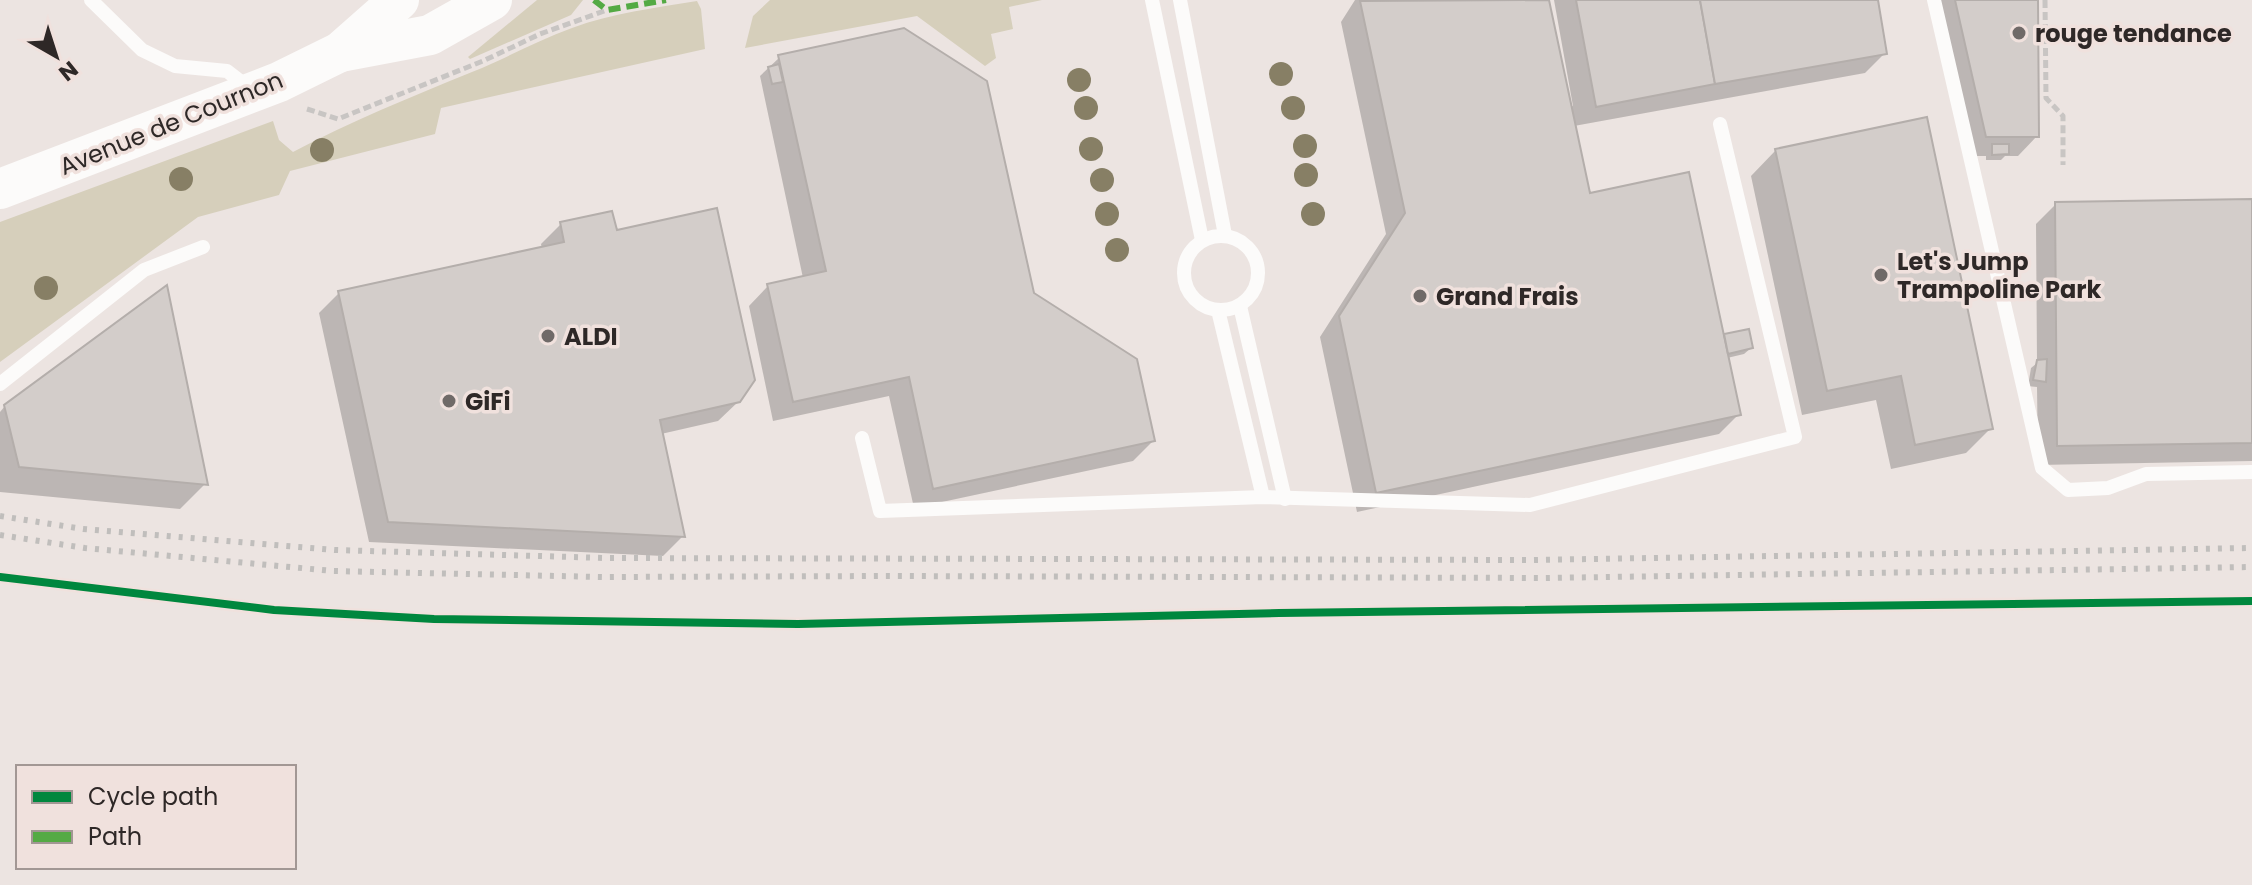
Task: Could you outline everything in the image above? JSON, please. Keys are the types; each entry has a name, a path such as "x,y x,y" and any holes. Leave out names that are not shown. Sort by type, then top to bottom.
{"main road":[{"name":"Avenue de Cournon","path":"340,52 399,0"},
{"name":"Avenue de Cournon","path":"0,189 254,91 340,52 430,35 492,0"}],"lane":[{"path":"91,0 142,50 175,66 227,71 254,91"},
{"path":"1152,0 1202,240"},
{"path":"1180,0 1225,235"},
{"path":"1934,0 2042,468 2068,490 2108,488 2146,474 2252,472"},
{"path":"862,438 880,511 1263,497 1530,505 1795,437 1720,124"},
{"path":"1225,235 1246,244 1254,254 1259,277 1249,298 1240,306 1218,310 1195,300 1187,289 1184,277 1188,256 1194,247 1202,240 1225,235"},
{"path":"0,384 144,270 203,247"},
{"path":"1240,306 1285,499"},
{"path":"1218,310 1263,497"}],"path":[{"path":"2045,0 2046,98 2063,116 2063,165"}],"shaded area":[{"path":"537,0 583,0 571,15 470,59 468,57"},
{"path":"770,0 1042,0 1009,7 1013,29 991,34 996,58 985,66 917,16 745,48 753,16"},
{"path":"697,1 701,9 705,49 441,108 435,134 290,171 279,195 198,217 0,362 0,222 273,121 279,140 293,152 404,100 572,28 618,15"}],"building":[{"path":"1549,0 1590,193 1689,172 1741,415 1376,493 1339,316 1405,213 1360,1"},
{"path":"1576,0 1700,0 1715,84 1596,107"},
{"path":"1700,0 1878,0 1887,54 1715,84"},
{"path":"1955,0 2038,0 2039,137 1986,137"},
{"path":"904,28 987,81 1034,293 1137,359 1155,441 933,489 909,377 793,402 767,284 826,271 778,55"},
{"path":"779,64 783,82 772,84 768,67"},
{"name":"Let's Jump Trampoline Park","path":"1927,117 1993,429 1915,445 1901,376 1827,391 1775,149"},
{"path":"1992,144 2009,144 2009,154 1992,155"},
{"path":"2252,199 2252,443 2057,446 2055,202"},
{"path":"717,208 755,380 740,402 660,420 685,537 388,522 338,291 564,242 560,222 612,211 617,230"},
{"path":"167,285 208,485 19,467 4,405"},
{"path":"1749,329 1753,348 1728,354 1724,334"},
{"path":"2047,359 2046,382 2033,380 2037,360"}],"railway":[{"path":"0,516 83,529 335,550 606,558 1532,560 2252,548"},
{"path":"0,535 85,548 333,571 602,577 1544,578 2252,567"}],"marked path":[{"path":"594,0 607,10 666,0"}],"cycle path":[{"path":"0,577 274,610 434,619 798,624 1279,613 2252,601"}],"place":[{"name":"rouge tendance","path":"2019,33"},
{"name":"Let's Jump Trampoline Park","path":"1881,275"},
{"name":"Grand Frais","path":"1420,296"},
{"name":"ALDI","path":"548,336"},
{"name":"GiFi","path":"449,401"}]}
